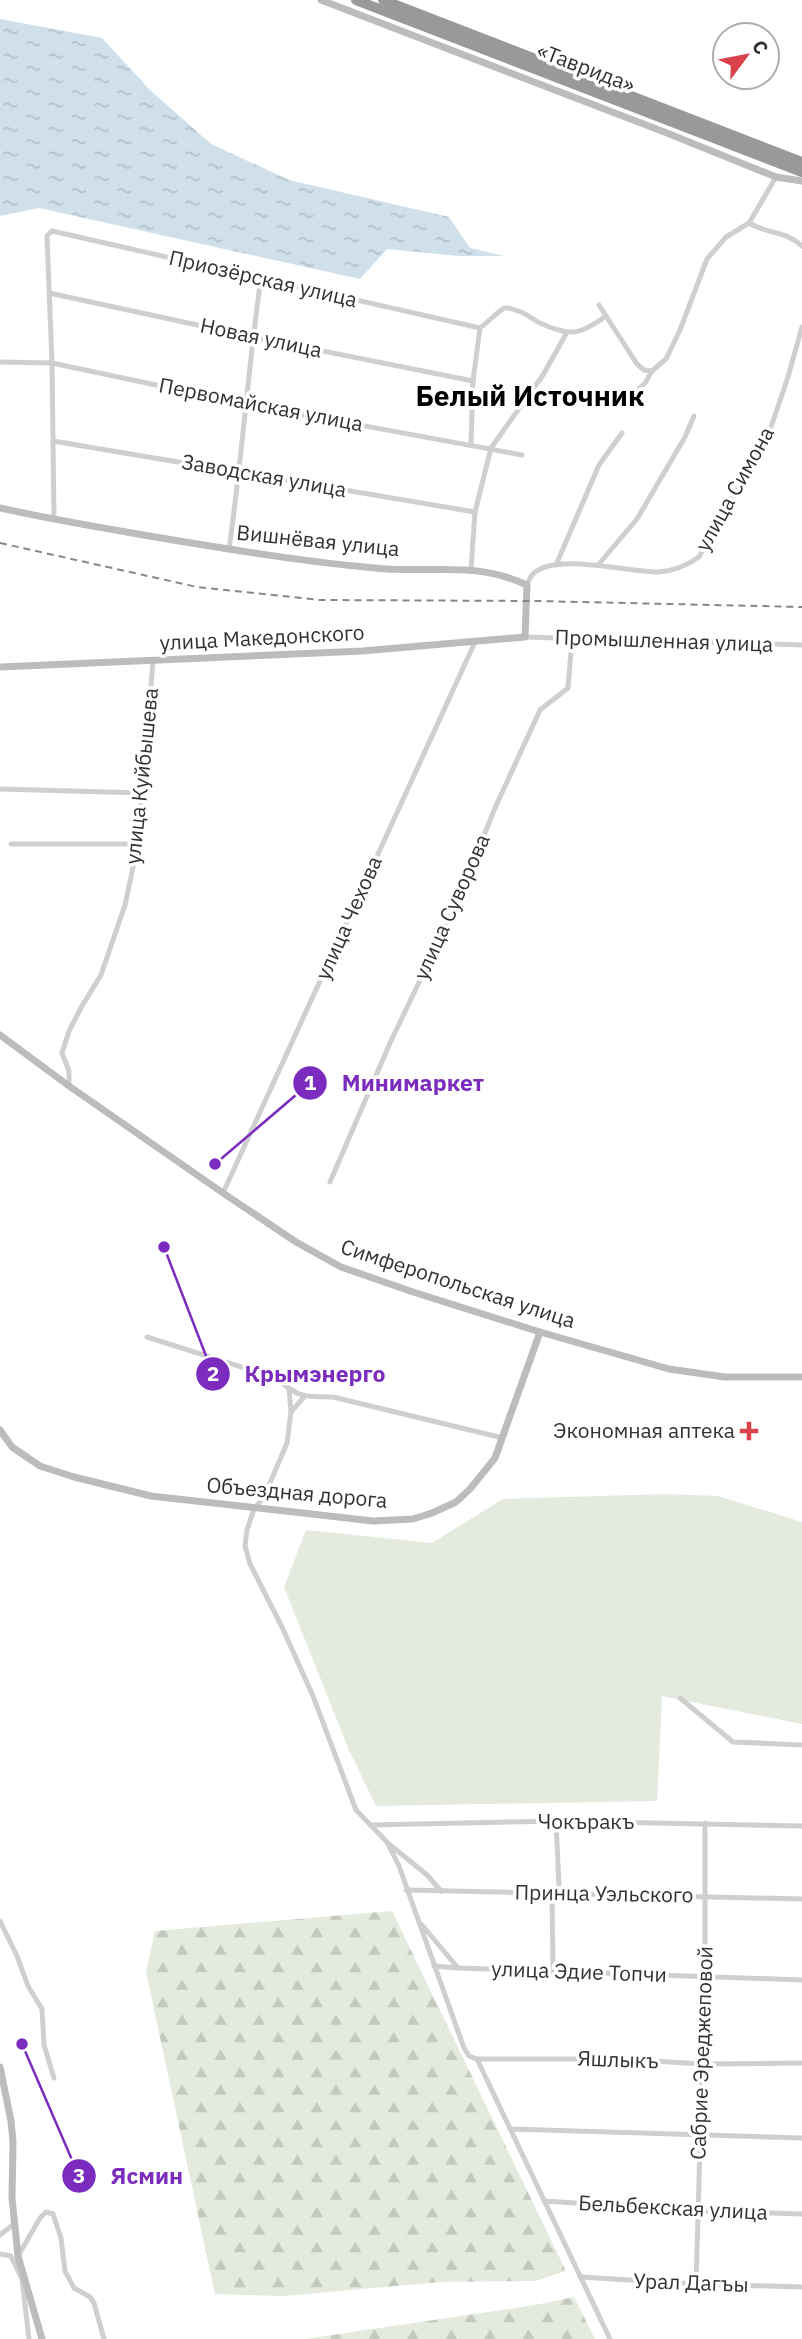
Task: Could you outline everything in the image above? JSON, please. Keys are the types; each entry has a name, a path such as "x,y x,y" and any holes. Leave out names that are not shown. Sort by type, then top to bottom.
{"highway":[{"name":"«Таврида»","path":"356,0 802,172"},
{"name":"«Таврида»","path":"383,0 802,162"}],"main road":[{"path":"321,0 776,177 802,181"},
{"name":"Вишнёвая улица","path":"0,508 54,520 229,549 377,569 471,569 506,575 527,585"},
{"path":"525,637 527,585"},
{"name":"улица Македонского","path":"0,667 362,651 525,637"},
{"name":"Симферопольская улица","path":"0,1035 223,1193 296,1242 341,1267 540,1332 669,1369 725,1377 802,1377"},
{"name":"Объездная дорога","path":"0,1430 12,1447 40,1466 74,1478 150,1496 373,1521 413,1519 456,1502 495,1458 540,1332"},
{"path":"0,2067 11,2121 14,2224 18,2256 42,2339"}],"street":[{"path":"633,394 666,359 680,330 706,259 726,237 749,223 776,177"},
{"path":"749,223 762,231 791,236 802,246"},
{"name":"Приозёрская улица","path":"50,293 47,236 52,231 480,328"},
{"path":"229,549 261,278"},
{"path":"50,293 54,520"},
{"name":"Новая улица","path":"50,293 473,381"},
{"path":"599,305 637,364 644,370 652,371"},
{"path":"471,445 473,381 480,328 508,308 566,334 587,329 606,316"},
{"name":"улица Симона","path":"556,565 598,565 658,572 684,567 699,558 769,433 802,327"},
{"path":"471,569 475,512 491,448 543,375 566,334"},
{"name":"Первомайская улица","path":"0,362 52,363 246,404 522,455"},
{"path":"598,565 637,519 685,437 694,416"},
{"path":"527,585 531,575 542,568 556,565 599,465 622,433"},
{"name":"Заводская улица","path":"53,441 475,512"},
{"name":"Промышленная улица","path":"525,637 802,646"},
{"name":"улица Суворова","path":"330,1182 390,1043 456,905 495,808 540,710 568,688 572,639"},
{"name":"улица Чехова","path":"223,1193 475,642"},
{"name":"улица Куйбышева","path":"69,1086 69,1071 62,1053 73,1023 101,975 125,905 138,844 153,660"},
{"path":"0,789 143,793"},
{"path":"11,844 138,844"},
{"path":"147,1337 275,1378 289,1390 304,1397 333,1397 503,1438"},
{"path":"289,1390 291,1412 287,1443 264,1497 254,1509 247,1530 245,1546 250,1564 307,1684 356,1810 441,1891"},
{"path":"291,1412 304,1397"},
{"path":"680,1698 733,1742 802,1745"},
{"path":"553,1970 552,1894 559,1886 556,1821"},
{"name":"Чокъракъ","path":"370,1825 556,1821 802,1826"},
{"name":"Сабрие Эреджеповой","path":"696,2284 705,1976 705,1823"},
{"path":"387,1842 464,2048 469,2056 477,2060 610,2339"},
{"name":"Принца Уэльского","path":"406,1890 802,1899"},
{"path":"0,1921 33,1997 42,2008 44,2045 54,2078"},
{"path":"419,1922 458,1968"},
{"name":"улица Эдие Топчи","path":"433,1966 802,1980"},
{"name":"Яшлыкъ","path":"477,2060 621,2059 702,2064 802,2063"},
{"path":"510,2129 802,2138"},
{"name":"Бельбекская улица","path":"544,2201 698,2211 802,2214"},
{"path":"18,2256 40,2218 46,2212 53,2214 61,2238 65,2272 74,2288 89,2297 93,2303 104,2339"},
{"path":"0,2235 14,2224"},
{"path":"0,2254 11,2256 22,2279 29,2339"},
{"name":"Урал Дагъы","path":"580,2277 802,2287"}],"green space":[{"path":"666,1494 718,1496 802,1522 802,1724 662,1696 657,1801 376,1806 349,1750 284,1587 306,1530 432,1543 503,1499"},
{"path":"392,1911 566,2271 535,2281 440,2282 284,2296 215,2294 146,1972 155,1931"},
{"path":"574,2297 595,2339 305,2339 535,2305"}],"water":[{"path":"0,19 102,38 149,89 211,144 289,180 449,217 470,248 504,256 458,256 387,249 360,279 39,208 0,216"}],"railway":[{"path":"0,543 197,587 320,600 537,601 802,607"}],"place":[{"name":"Минимаркет","path":"215,1164"},
{"name":"Крымэнерго","path":"164,1247"},
{"name":"Экономная аптека","path":"749,1431"},
{"name":"Ясмин","path":"22,2044"}],"district":[{"name":"Белый Источник","path":"530,396"}]}
